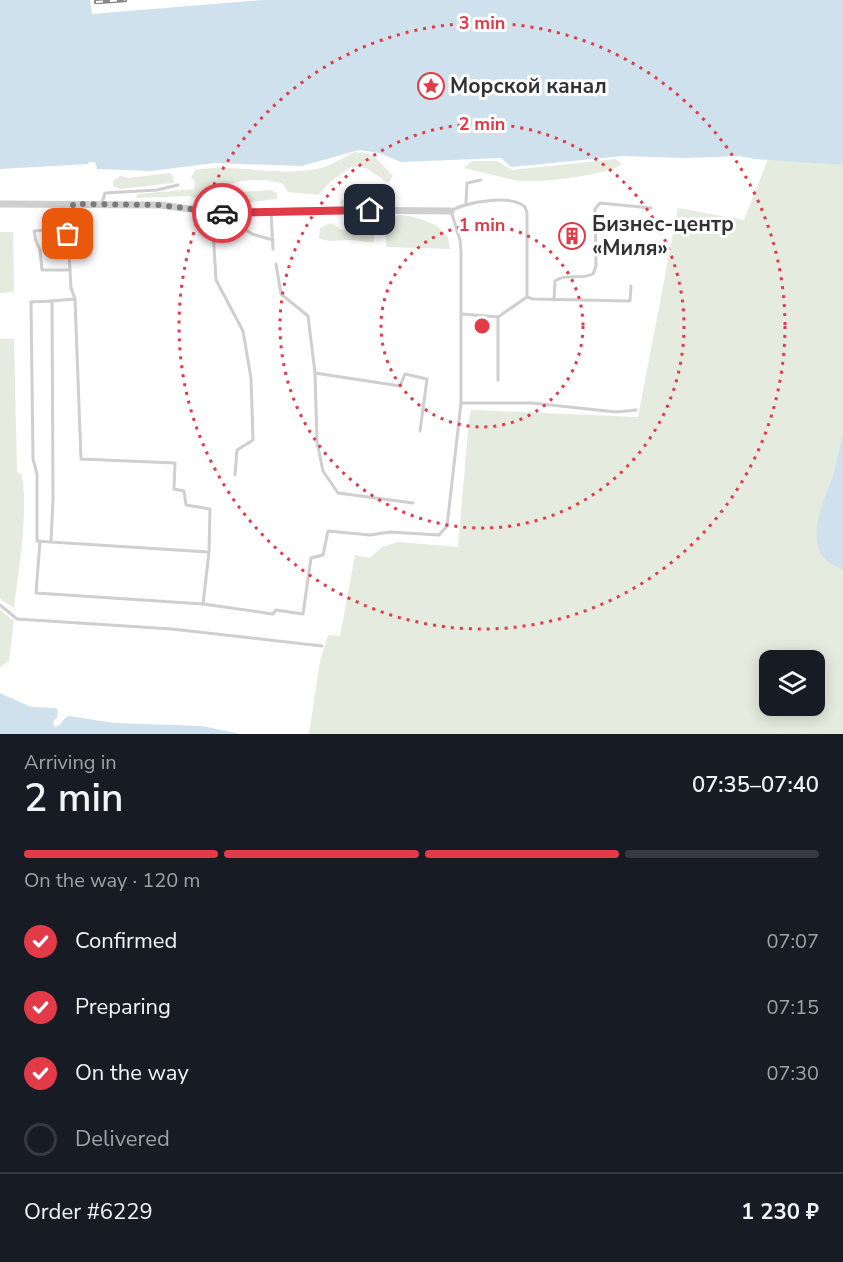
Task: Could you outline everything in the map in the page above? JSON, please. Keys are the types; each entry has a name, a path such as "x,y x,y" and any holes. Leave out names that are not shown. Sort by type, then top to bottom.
{"street":[{"path":"0,204 160,205 221,213 451,211"}],"lane":[{"path":"466,203 467,183 481,180"},
{"path":"102,205 105,193 157,190 178,185"},
{"path":"40,541 36,592 203,604 273,614 276,610 303,614 311,558 323,555 328,531 370,535 390,532 439,535 447,526 461,404 462,251 451,211 466,203 515,200 525,207 527,213 527,297"},
{"path":"554,300 555,281 560,277 586,278 593,274 596,266 595,209 600,202 651,208"},
{"path":"61,204 64,234 68,234"},
{"path":"68,234 73,232 73,204"},
{"path":"212,211 216,280 243,331 251,378 253,440 237,450 235,475"},
{"path":"271,212 273,249"},
{"path":"221,213 252,234 273,240"},
{"path":"63,229 34,231 40,250 42,270 70,270"},
{"path":"68,234 70,288 75,299 81,459 175,463 174,489 184,491 186,505 210,508 209,552 203,604"},
{"path":"276,264 281,294 308,316 315,373 316,442 323,471 338,493 413,503"},
{"path":"527,297 554,300 630,301 631,286"},
{"path":"462,314 498,317 527,297"},
{"path":"75,299 31,302 33,459 37,474 37,541 209,552"},
{"path":"51,542 53,500 52,301"},
{"path":"498,317 498,380"},
{"path":"315,373 400,387 405,374 427,379 420,431"},
{"path":"461,404 532,403 616,412 636,410"},
{"path":"0,605 17,619 172,629 322,646"}],"shaded area":[{"path":"355,152 373,155 393,176 388,183 366,168 351,167 331,181 318,195 288,192 283,184 256,180 242,181 227,186 217,200 198,200 190,196 135,198 138,194 194,189 195,181 191,178 195,170 226,168 305,171 325,167"},
{"path":"616,159 622,164 603,172 542,181 520,181 464,168 472,161 497,161 512,170"},
{"path":"768,159 843,165 843,734 309,734 320,661 328,635 340,636 355,555 370,558 382,547 398,542 458,547 471,410 638,417 678,208 744,220"},
{"path":"170,173 174,178 173,183 120,189 113,186 113,181 120,176 129,178"},
{"path":"270,190 277,193 277,199 244,203 233,200 230,195 242,192"},
{"path":"350,195 369,199 375,208 342,208 340,202"},
{"path":"402,215 432,223 442,230 447,236 450,249 387,247 385,233 393,216"},
{"path":"331,223 342,230 375,224 374,242 330,241 319,238 320,228"},
{"path":"0,232 13,232 14,292 0,293"},
{"path":"0,339 14,339 17,472 22,475 24,496 22,544 14,608 0,599"},
{"path":"0,610 14,621 9,661 0,667"}],"water":[{"name":"Морской канал","path":"0,0 90,0 92,14 262,0 843,0 843,165 739,156 684,158 623,156 511,167 501,158 401,162 379,153 359,150 302,166 215,163 151,171 97,169 95,162 89,162 88,164 0,169"},
{"path":"843,431 843,570 823,557 819,549 817,530 820,510 834,472"},
{"path":"0,693 31,707 56,708 57,717 53,722 55,727 69,716 114,723 202,726 240,734 0,734"}],"railway":[{"path":"96,2 125,0"}],"way so far":[{"path":"68,234 73,232 73,204 160,205 222,213"}],"place":[{"name":"Морской канал","path":"431,86"},
{"name":"Бизнес-центр «Миля»","path":"572,236"}],"route":[{"path":"222,213 370,210"}]}
